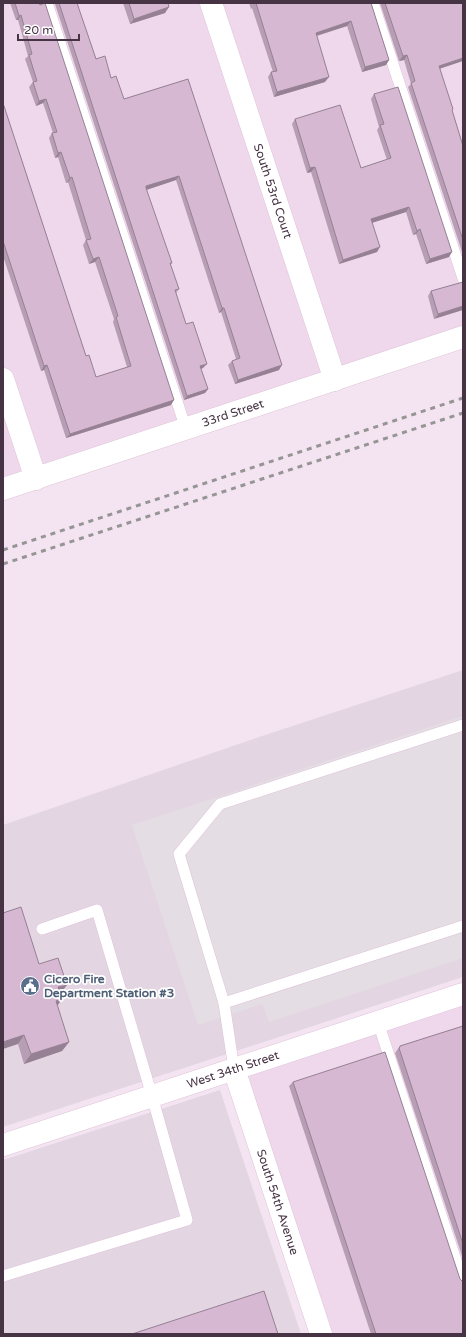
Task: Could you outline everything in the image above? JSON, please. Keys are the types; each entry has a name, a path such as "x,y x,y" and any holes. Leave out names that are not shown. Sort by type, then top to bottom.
{"street":[{"name":"South 53rd Court","path":"211,3 335,380"},
{"name":"33rd Street","path":"3,489 463,337"},
{"path":"3,379 36,479"},
{"name":"West 34th Street","path":"3,1145 463,994"},
{"name":"South 54th Avenue","path":"234,1069 321,1334"}],"lane":[{"path":"47,3 186,429"},
{"path":"373,3 463,278"},
{"path":"234,1069 224,1003 179,854 220,804 463,725"},
{"path":"3,1276 187,1220 97,910 42,929"},
{"path":"224,1003 463,926"},
{"path":"378,1022 463,1282"}],"shaded area":[{"path":"3,3 463,3 463,332 3,485"},
{"path":"463,670 463,977 3,1127 3,825 262,736"},
{"path":"463,716 463,958 269,1022 262,1004 198,1025 132,825"},
{"path":"463,1000 463,1334 332,1334 242,1072"},
{"path":"220,1090 301,1334 3,1334 3,1160"}],"building":[{"path":"15,3 39,3 40,5 45,3 174,400 70,434 47,365 44,366 3,241 3,103 86,356 89,355 96,377 131,366 116,317 118,316 99,257 93,259 86,240 91,239 72,177 70,178 61,152 58,153 52,133 57,132 46,99 39,101 33,82 37,81 29,55 32,54 21,15 19,16"},
{"path":"59,3 77,3 96,59 105,56 111,78 116,76 124,99 188,79 282,365 238,380 232,361 240,358 179,176 146,186 172,263 170,263 179,289 175,290 186,324 193,322 207,364 200,366 208,389 187,396"},
{"path":"129,3 168,3 169,7 134,19"},
{"path":"256,3 371,3 389,60 365,67 351,21 316,33 329,77 277,92 271,72 277,71"},
{"path":"385,3 463,3 463,58 439,66 463,146 463,240 411,83 415,81 407,55 403,56"},
{"path":"398,87 452,252 430,259 420,229 417,231 409,207 371,219 380,247 343,260 315,167 310,168 295,119 340,105 361,168 391,158 380,125 384,124 374,94"},
{"path":"463,282 463,306 438,314 431,291"},
{"name":"Cicero Fire Department Station #3","path":"21,907 39,964 58,958 67,985 58,987 62,999 56,1001 69,1042 31,1054 24,1035 3,1042 3,913"},
{"path":"463,1026 463,1244 399,1048 400,1046"},
{"path":"385,1052 460,1279 463,1282 463,1334 376,1334 293,1082"},
{"path":"264,1291 278,1334 132,1334"}],"railway":[{"path":"3,550 463,398"},
{"path":"3,564 463,413"}],"place":[{"name":"Cicero Fire Department Station #3","path":"30,986"}]}
